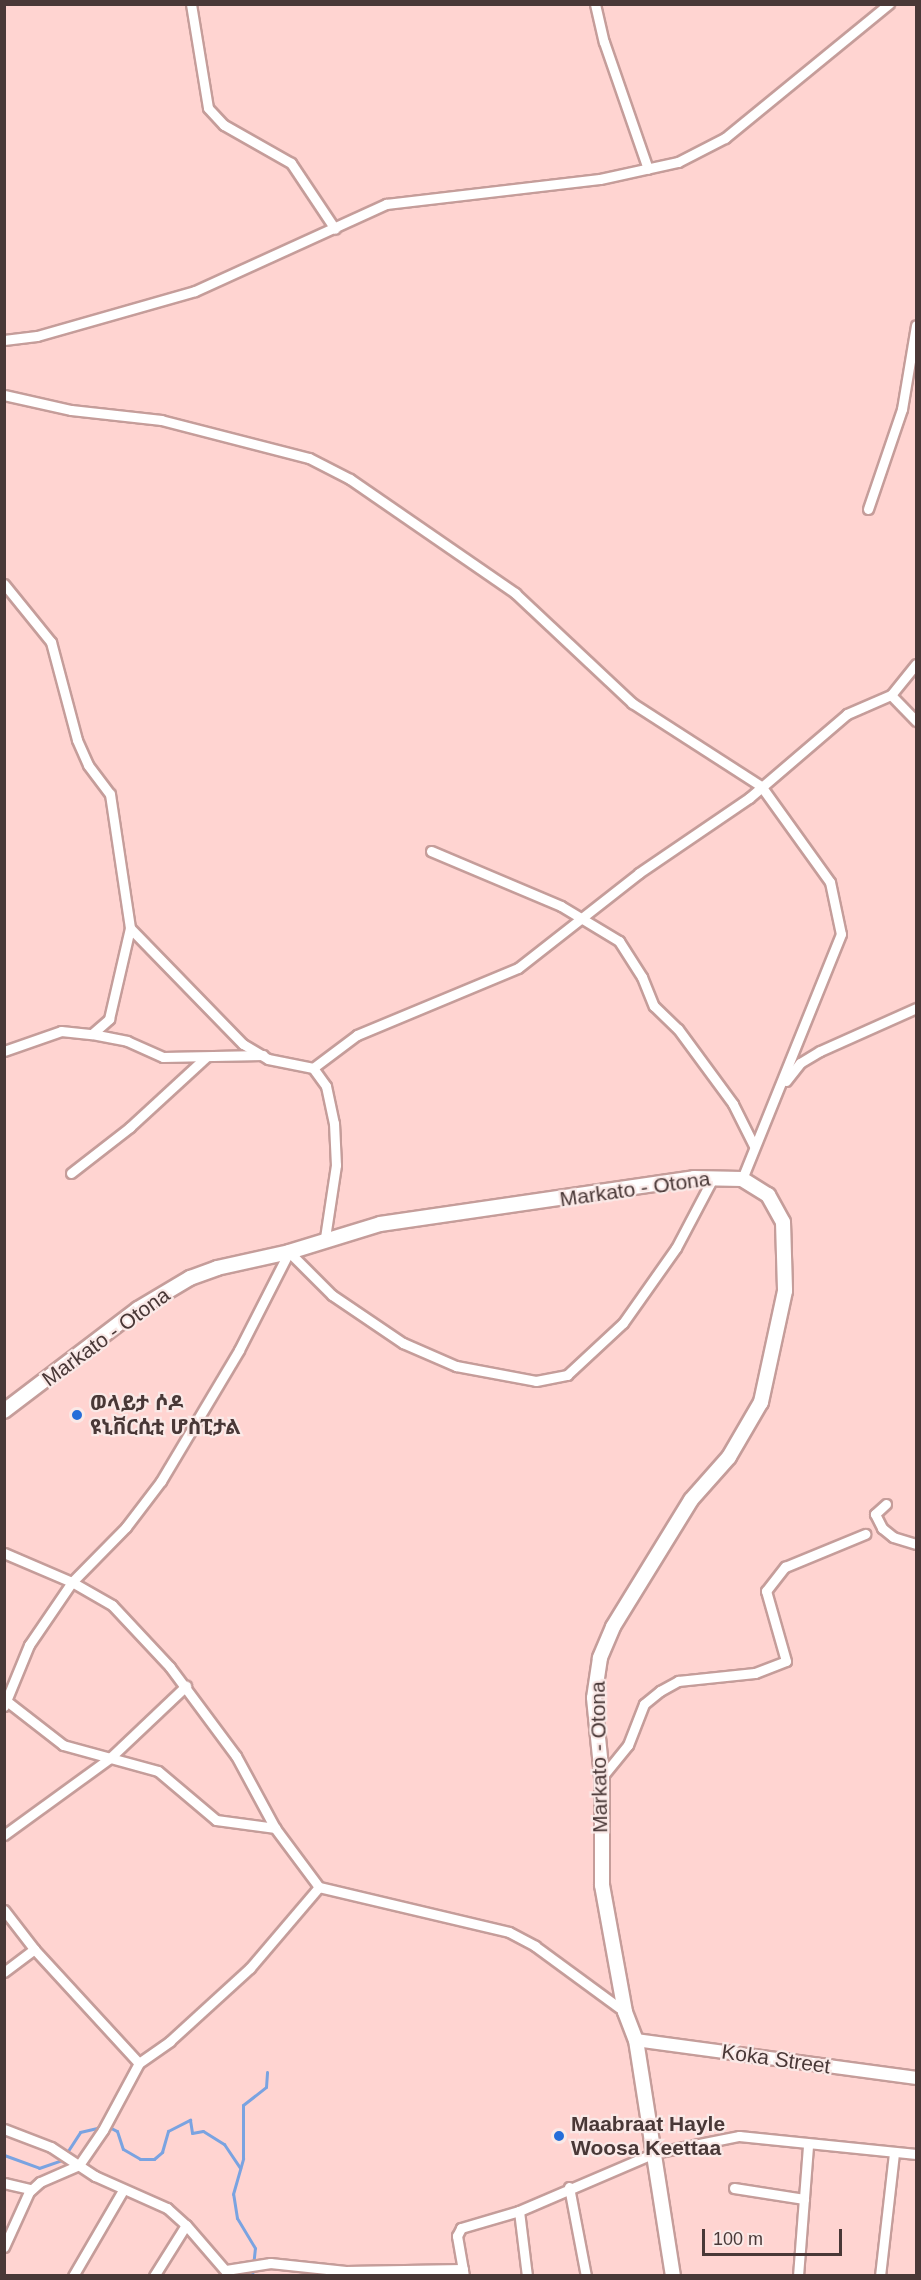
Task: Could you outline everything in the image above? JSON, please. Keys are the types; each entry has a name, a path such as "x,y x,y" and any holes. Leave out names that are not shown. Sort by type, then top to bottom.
{"main road":[{"name":"Markato - Otona","path":"4,1411 138,1309 190,1278 289,1252 325,1238 380,1224 714,1176 742,1179 768,1195 783,1222 785,1291 761,1402 729,1458 691,1500 613,1627 600,1658 594,1698 602,1777 602,1885 625,2012 636,2040 673,2276"},
{"name":"Koka Street","path":"636,2040 916,2078"}],"street":[{"path":"191,4 208,108 224,125 291,162 335,229"},
{"path":"595,4 604,42 648,169"},
{"path":"4,340 37,336 195,291 386,204 600,178 678,162 725,138 890,4"},
{"path":"868,509 903,409 916,325"},
{"path":"4,395 71,410 161,420 309,458 350,479 515,593 632,703 761,786 830,882 841,934 742,1179"},
{"path":"4,584 51,642 77,740 88,765 110,794 130,928 109,1019 92,1034"},
{"path":"313,1068 357,1035 518,968 585,919 639,873 761,786 847,714 891,695 916,664"},
{"path":"891,695 916,721"},
{"path":"431,851 585,919 619,941 642,977 654,1006 678,1029 733,1104 754,1146"},
{"path":"130,928 210,1014 243,1044 263,1055 313,1068 326,1086 334,1123 336,1165 325,1238"},
{"path":"781,1087 800,1063 820,1051 916,1008"},
{"path":"4,1051 61,1030 127,1041 163,1057 205,1058 263,1055"},
{"path":"71,1173 130,1127 205,1058"},
{"path":"275,1828 216,1820 158,1771 63,1745 6,1702 29,1645 72,1582 126,1527 162,1481 239,1350 289,1252 332,1295 403,1343 456,1366 536,1381 567,1375 623,1323 676,1248 714,1176"},
{"path":"886,1504 875,1514 882,1528 893,1537 916,1544"},
{"path":"602,1777 628,1745 644,1704 660,1691 678,1681 755,1673 786,1661 766,1591 785,1567 865,1534"},
{"path":"4,1553 72,1582 112,1605 186,1686 236,1755 275,1828 319,1887 509,1932 536,1946 625,2012"},
{"path":"4,1835 110,1758 186,1686"},
{"path":"4,2247 31,2189 104,2130 139,2063 170,2041 250,1968 319,1887"},
{"path":"4,1910 34,1949 139,2063"},
{"path":"4,1972 34,1949"},
{"path":"4,2129 70,2159 123,2190 167,2208 186,2225 228,2273 246,2266 260,2265 406,2272 464,2272 458,2231 519,2211 569,2187 654,2153 739,2136 808,2146 916,2154"},
{"path":"798,2276 808,2146"},
{"path":"880,2276 894,2153"},
{"path":"4,2183 31,2189"},
{"path":"569,2187 586,2276"},
{"path":"734,2188 804,2199"},
{"path":"73,2276 123,2190"},
{"path":"519,2211 528,2276"},
{"path":"154,2276 186,2225"}],"waterway":[{"path":"252,2276 255,2248 237,2218 233,2194 243,2158 243,2105 266,2087 267,2072"},
{"path":"109,2127 117,2131 123,2149 140,2159 154,2159 162,2152 168,2131 190,2120 192,2133 203,2131 224,2144 240,2168"},
{"path":"4,2155 39,2168 62,2160 80,2132 102,2127"}],"place":[{"name":"ወላይታ ሶዶ ዩኒቨርሲቲ ሆስፒታል","path":"77,1415"},
{"name":"Maabraat Hayle Woosa Keettaa","path":"559,2136"}]}
